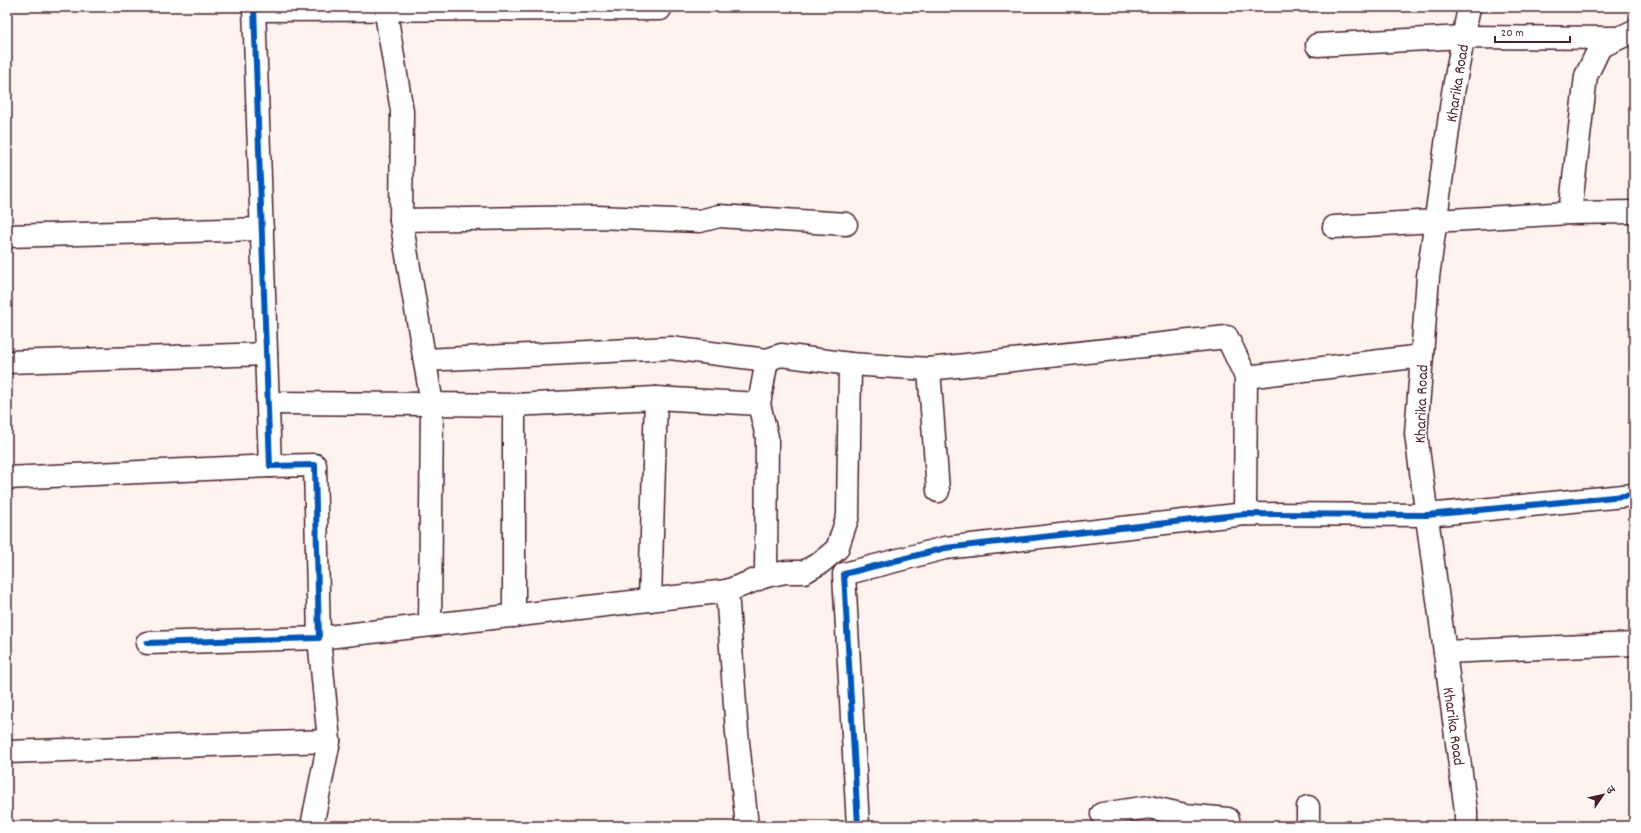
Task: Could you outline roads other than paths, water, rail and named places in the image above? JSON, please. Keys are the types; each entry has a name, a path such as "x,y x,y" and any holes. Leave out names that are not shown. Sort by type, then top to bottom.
{"street":[{"path":"270,466 254,8 660,9 661,7"},
{"name":"Kharika Road","path":"1466,826 1466,811 1416,434 1428,277 1453,93 1469,7"},
{"path":"385,9 402,111 401,220 432,404 430,625"},
{"path":"1317,45 1463,38 1626,34"},
{"path":"1570,212 1586,76 1600,47 1626,34"},
{"path":"1334,227 1570,212 1634,212"},
{"path":"401,220 596,217 700,221 719,216 846,224"},
{"path":"7,236 262,230"},
{"path":"425,360 670,348 767,360 781,355 850,364 929,369 1227,337 1246,377 1245,514"},
{"path":"7,362 266,354"},
{"path":"1246,377 1422,356"},
{"path":"766,576 767,437 759,404 767,360"},
{"path":"147,643 319,638 727,591 766,576 786,572 804,572 820,563 837,549 848,516 850,364"},
{"path":"929,369 938,491"},
{"path":"268,403 514,405 656,398 759,404"},
{"path":"650,600 656,398"},
{"path":"514,405 514,616"},
{"path":"7,478 270,466 314,466 319,638 329,741 312,826"},
{"path":"858,826 844,574 945,548 1245,514 1427,515 1634,495"},
{"path":"727,591 737,733 747,826"},
{"path":"1445,652 1634,644"},
{"path":"7,752 329,741"},
{"path":"1102,814 1149,807 1185,815 1228,820 1229,826"}]}
